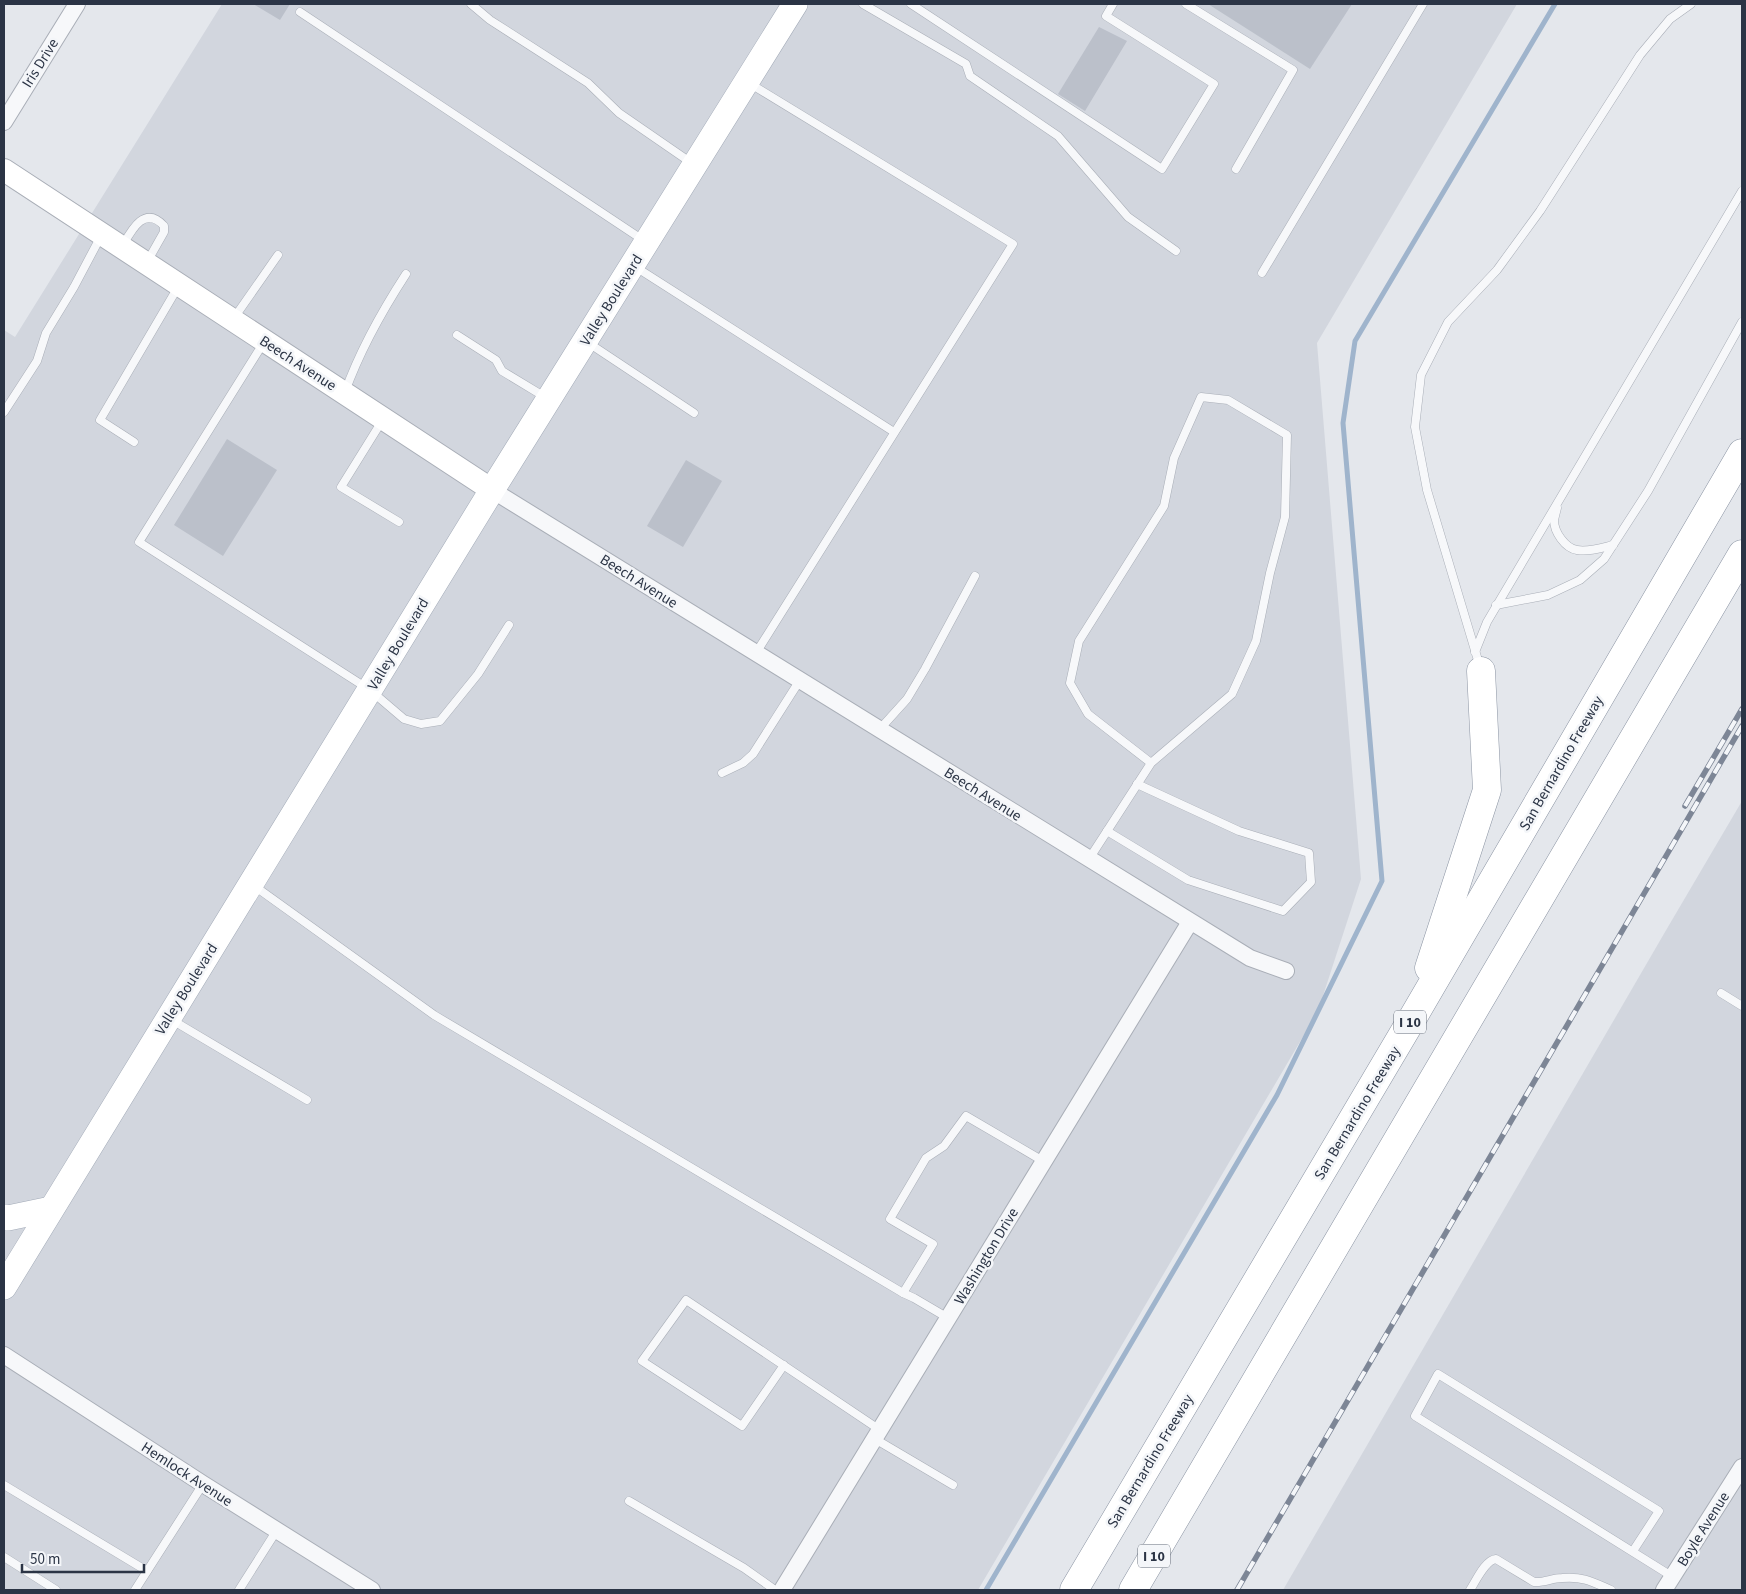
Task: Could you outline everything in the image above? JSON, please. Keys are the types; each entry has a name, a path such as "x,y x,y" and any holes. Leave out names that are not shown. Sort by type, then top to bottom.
{"highway":[{"name":"San Bernardino Freeway","path":"1074,1590 1412,1019 1742,452"},
{"name":"I 10","path":"1133,1590 1742,554"},
{"path":"1412,1019 1487,790 1478,662"}],"main road":[{"name":"Valley Boulevard","path":"4,1286 492,490 746,82 790,7"},
{"name":"Beech Avenue","path":"4,170 492,490"},
{"path":"4,1217 8,1218 51,1209"}],"street":[{"name":"Iris Drive","path":"4,122 77,4"},
{"name":"Beech Avenue","path":"492,490 1190,922 1250,958 1286,971"},
{"name":"Washington Drive","path":"782,1590 1190,922"},
{"name":"Hemlock Avenue","path":"4,1355 276,1530 354,1583 372,1590"},
{"name":"Boyle Avenue","path":"1668,1584 1735,1484 1742,1467"}],"lane":[{"path":"471,4 490,20 588,83 619,113 694,165"},
{"path":"863,4 966,64 970,76 1058,136 1128,217 1176,251"},
{"path":"911,4 1162,169 1214,84 1106,16 1113,4"},
{"path":"1186,4 1293,70 1236,169"},
{"path":"1262,273 1423,4"},
{"path":"1478,662 1426,490 1415,427 1421,375 1448,322 1497,270 1540,211 1640,55 1670,19 1690,4"},
{"path":"300,12 646,242"},
{"path":"746,82 1013,244 756,653"},
{"path":"1478,662 1487,622 1496,605 1742,191"},
{"path":"122,247 138,221 149,217 160,221 164,226 164,232 146,263"},
{"path":"4,412 36,361 46,333 74,287 102,234"},
{"path":"233,320 278,255"},
{"path":"632,265 894,432"},
{"path":"344,393 386,304 406,274"},
{"path":"134,442 100,420 179,285"},
{"path":"1496,605 1548,596 1580,580 1604,559 1648,492 1742,322"},
{"path":"456,335 496,360 502,371 549,399"},
{"path":"264,341 138,542 370,690 404,718 421,724 440,721 478,674 509,625"},
{"path":"585,341 694,413"},
{"path":"1089,859 1151,764 1232,694 1256,641 1270,573 1285,517 1287,435 1228,400 1201,398 1174,458 1164,506 1079,641 1070,683 1088,714 1151,764"},
{"path":"383,419 341,487 399,522"},
{"path":"1558,502 1554,522 1559,535 1566,545 1576,550 1593,550 1613,545"},
{"path":"879,730 906,699 921,676 974,576"},
{"path":"722,773 742,763 752,754 800,680"},
{"path":"1107,831 1188,880 1283,911 1311,882 1308,853 1239,831 1137,784"},
{"path":"251,884 434,1015 902,1293 948,1318"},
{"path":"1721,993 1742,1006"},
{"path":"168,1018 307,1100"},
{"path":"902,1293 932,1244 890,1219 926,1158 944,1146 966,1116 1043,1161"},
{"path":"784,1364 742,1426 642,1361 686,1300 784,1364 877,1434 953,1485"},
{"path":"1633,1552 1659,1511 1438,1374 1415,1416 1633,1552 1668,1584"},
{"path":"135,1590 202,1484"},
{"path":"4,1485 147,1571"},
{"path":"629,1501 744,1568 775,1590"},
{"path":"239,1590 276,1530"},
{"path":"4,1557 56,1590"},
{"path":"1470,1590 1487,1563 1492,1559 1496,1559 1534,1582 1581,1577 1612,1590"}],"shaded area":[{"path":"222,4 1517,4 1317,343 1361,879 1318,1011 978,1590 4,1590 4,330 15,337"},
{"path":"1742,801 1742,1590 1283,1590 1665,932"}],"building":[{"path":"253,4 290,4 280,20"},
{"path":"1208,4 1352,4 1310,69"},
{"path":"1099,27 1127,41 1085,111 1058,94"},
{"path":"227,439 277,470 223,556 174,525"},
{"path":"686,460 722,481 683,547 647,526"}],"waterway":[{"path":"986,1590 1277,1095 1382,881 1343,423 1355,341 1555,4"}],"railway":[{"path":"1685,806 1742,709"},
{"path":"1237,1590 1742,726"}]}
